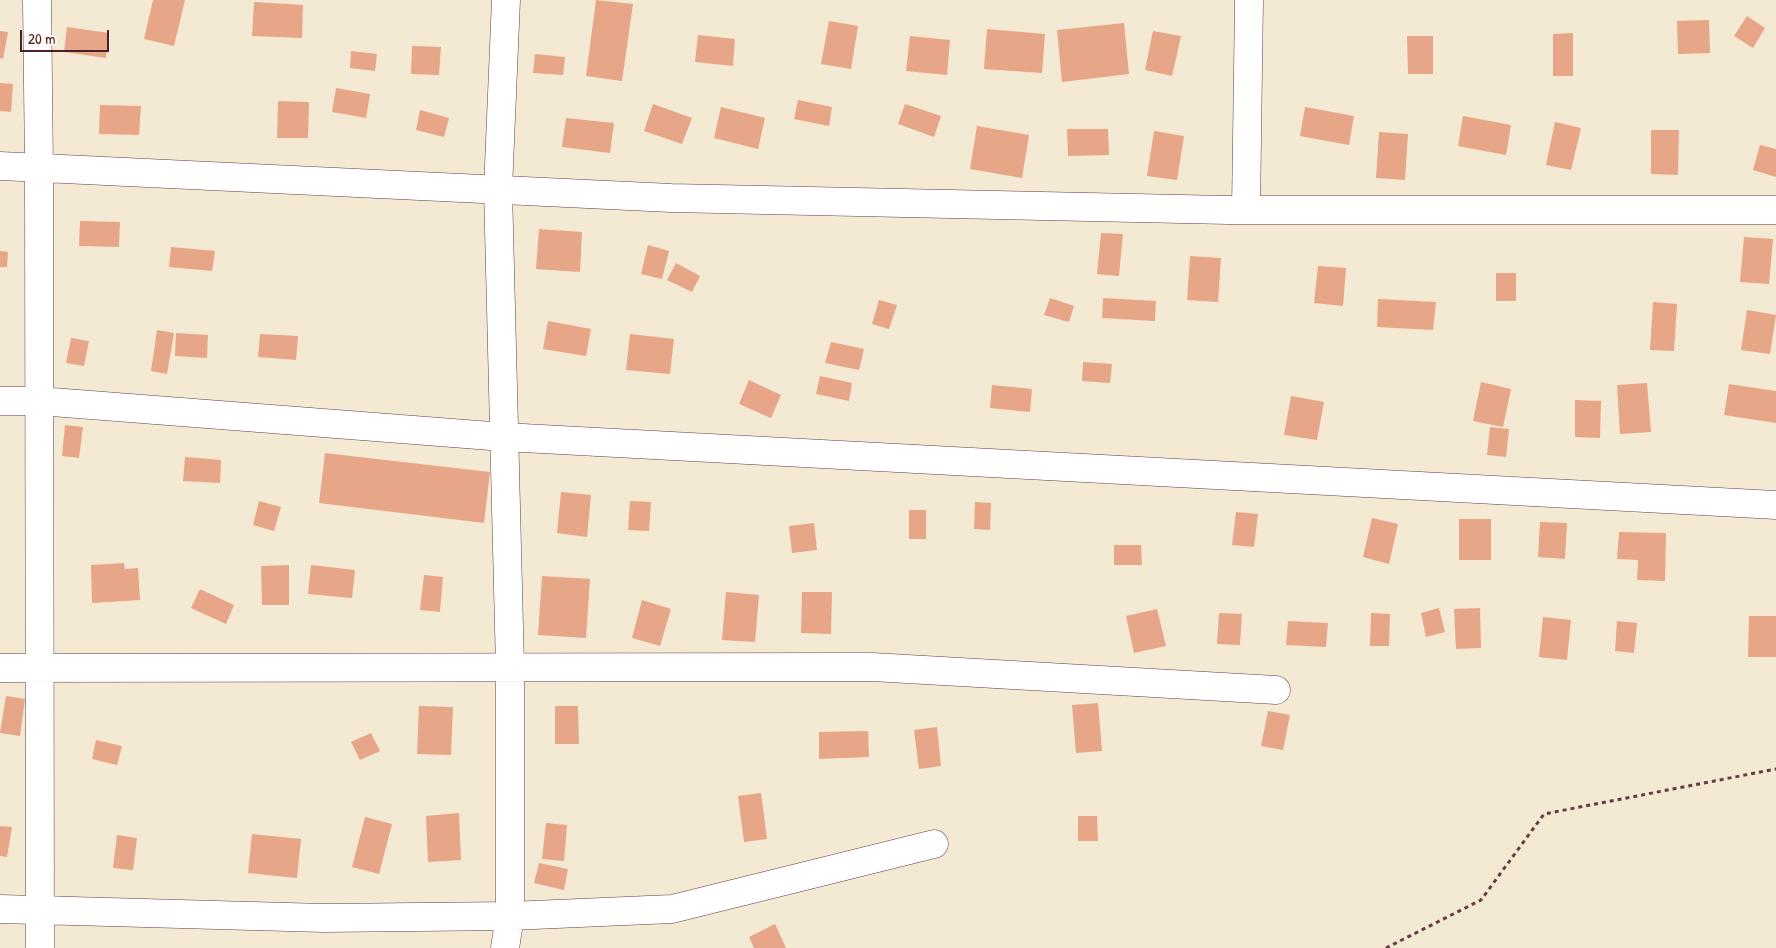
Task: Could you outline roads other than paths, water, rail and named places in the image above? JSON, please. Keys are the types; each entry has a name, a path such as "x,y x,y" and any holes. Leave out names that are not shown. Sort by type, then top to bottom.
{"street":[{"path":"37,0 40,948"},
{"path":"505,948 510,916 510,668 498,189 506,0"},
{"path":"1246,210 1249,0"},
{"path":"0,166 671,198 1246,210 1776,210"},
{"path":"0,401 39,401 504,437 1776,505"},
{"path":"0,668 872,667 1276,690"},
{"path":"0,909 324,918 510,916 672,909 934,844"}]}
